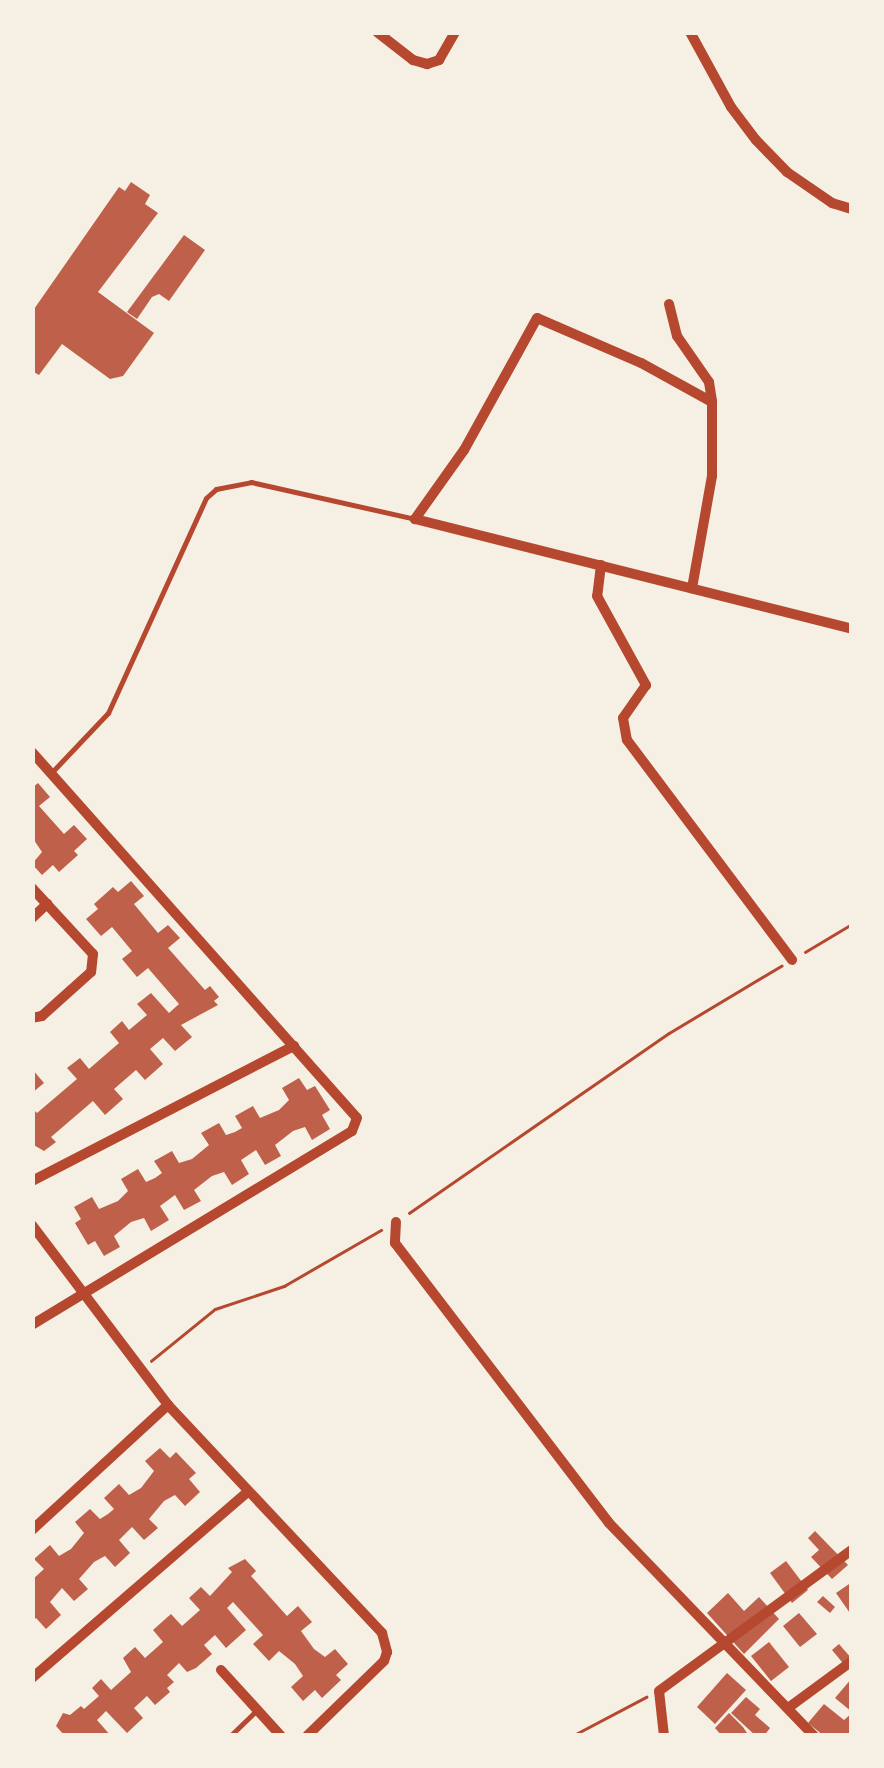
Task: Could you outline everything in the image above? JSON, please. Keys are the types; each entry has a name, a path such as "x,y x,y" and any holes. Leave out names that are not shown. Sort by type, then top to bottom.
{"street":[{"path":"378,32 413,60 427,64 439,60 455,32"},
{"path":"690,32 731,107 756,140 788,172 832,203 852,208"},
{"path":"669,304 676,336 709,382 712,402 712,476 692,588"},
{"path":"712,402 641,364 538,318 464,450 415,519 852,629"},
{"path":"602,565 597,596 646,686 623,718 627,740 792,960"},
{"path":"32,752 357,1118 352,1131 32,1326"},
{"path":"32,888 93,954 91,972 42,1016 32,1018"},
{"path":"32,918 47,904"},
{"path":"32,1181 294,1046"},
{"path":"396,1222 394,1243 609,1523 814,1736"},
{"path":"32,1226 87,1293 168,1405 386,1642 384,1661 307,1736"},
{"path":"32,1530 168,1405"},
{"path":"32,1678 249,1492"},
{"path":"664,1736 659,1691 720,1642 852,1550"},
{"path":"788,1708 852,1660"},
{"path":"221,1670 282,1736"}],"lane":[{"path":"51,773 108,713 206,498 216,489 251,482 415,519"},
{"path":"230,1736 258,1710"}],"path":[{"path":"140,1370 215,1309 284,1286 396,1222 669,1033 852,924"},
{"path":"572,1736 659,1691"}],"building":[{"path":"131,182 150,195 145,204 158,213 98,292 154,333 123,376 110,379 62,344 39,375 32,371 32,312 119,187 125,191"},
{"path":"184,235 205,250 169,301 159,294 152,297 137,319 127,312"},
{"path":"38,783 50,797 39,806 64,834 74,825 87,839 74,851 78,855 59,872 53,865 42,875 32,864 42,852 32,837 32,788"},
{"path":"131,881 144,896 134,904 158,933 168,925 180,938 168,948 205,990 210,986 219,997 214,1001 218,1005 181,1025 192,1037 175,1051 163,1038 150,1049 163,1064 145,1080 136,1070 114,1089 123,1099 105,1115 93,1101 51,1137 56,1142 44,1151 32,1144 32,1108 37,1113 77,1079 67,1068 80,1058 89,1069 119,1043 110,1032 122,1021 129,1030 147,1015 137,1004 151,993 169,1013 179,1004 148,968 137,977 122,959 132,951 112,927 101,936 86,919 98,909 94,904 113,887 118,892"},
{"path":"32,1069 44,1083 32,1093"},
{"path":"299,1078 307,1090 315,1086 330,1110 322,1115 330,1129 312,1140 305,1127 293,1131 275,1145 281,1156 265,1165 256,1150 241,1160 249,1174 232,1185 224,1172 212,1176 194,1190 201,1201 184,1210 175,1195 160,1206 169,1220 151,1231 144,1218 131,1222 114,1236 120,1247 104,1256 95,1241 88,1245 75,1223 81,1219 74,1207 92,1197 99,1209 118,1201 128,1191 121,1179 138,1169 146,1182 155,1178 162,1173 154,1161 172,1151 179,1163 192,1159 209,1145 201,1133 219,1123 226,1135 235,1132 242,1128 235,1116 253,1106 260,1118 279,1110 289,1100 282,1088"},
{"path":"160,1448 170,1458 176,1452 196,1473 189,1479 200,1492 185,1506 175,1495 164,1501 149,1519 158,1528 144,1540 132,1527 119,1540 130,1553 115,1567 105,1556 94,1562 79,1579 88,1589 74,1601 62,1588 50,1602 61,1615 46,1629 36,1618 32,1621 32,1580 44,1569 34,1559 50,1545 59,1556 71,1549 84,1533 75,1522 90,1509 100,1519 114,1509 104,1498 119,1484 129,1495 141,1488 154,1471 145,1461"},
{"path":"815,1531 848,1565 832,1579 811,1557 819,1550 808,1538"},
{"path":"245,1559 256,1571 251,1576 287,1616 298,1606 312,1622 301,1631 314,1649 325,1657 335,1649 348,1664 336,1675 341,1680 322,1698 315,1690 303,1701 291,1687 303,1676 295,1664 279,1651 269,1661 253,1644 263,1635 233,1602 227,1608 246,1630 226,1648 215,1635 204,1645 212,1654 196,1668 187,1672 179,1663 167,1675 174,1682 167,1688 170,1692 155,1705 147,1696 134,1708 143,1718 127,1733 106,1711 97,1720 111,1736 65,1736 56,1726 63,1713 70,1715 81,1706 84,1709 99,1696 92,1688 101,1679 111,1690 131,1672 123,1658 135,1647 145,1658 163,1642 153,1630 171,1614 182,1626 200,1610 189,1598 201,1587 210,1596 232,1572 228,1568"},
{"path":"786,1561 808,1590 792,1603 770,1573"},
{"path":"852,1582 852,1616 836,1593"},
{"path":"728,1593 744,1611 759,1597 779,1619 744,1654 707,1613"},
{"path":"823,1596 835,1607 830,1613 817,1602"},
{"path":"799,1613 817,1634 800,1647 783,1626"},
{"path":"769,1642 789,1667 771,1681 751,1656"},
{"path":"839,1644 852,1659 847,1668 832,1650"},
{"path":"727,1673 746,1690 715,1724 697,1707"},
{"path":"852,1678 852,1712 835,1698"},
{"path":"746,1697 760,1709 755,1715 770,1728 764,1736 756,1736 731,1713"},
{"path":"824,1704 844,1720 852,1713 852,1736 824,1736 808,1723"},
{"path":"729,1713 749,1736 722,1736 715,1728"}]}
